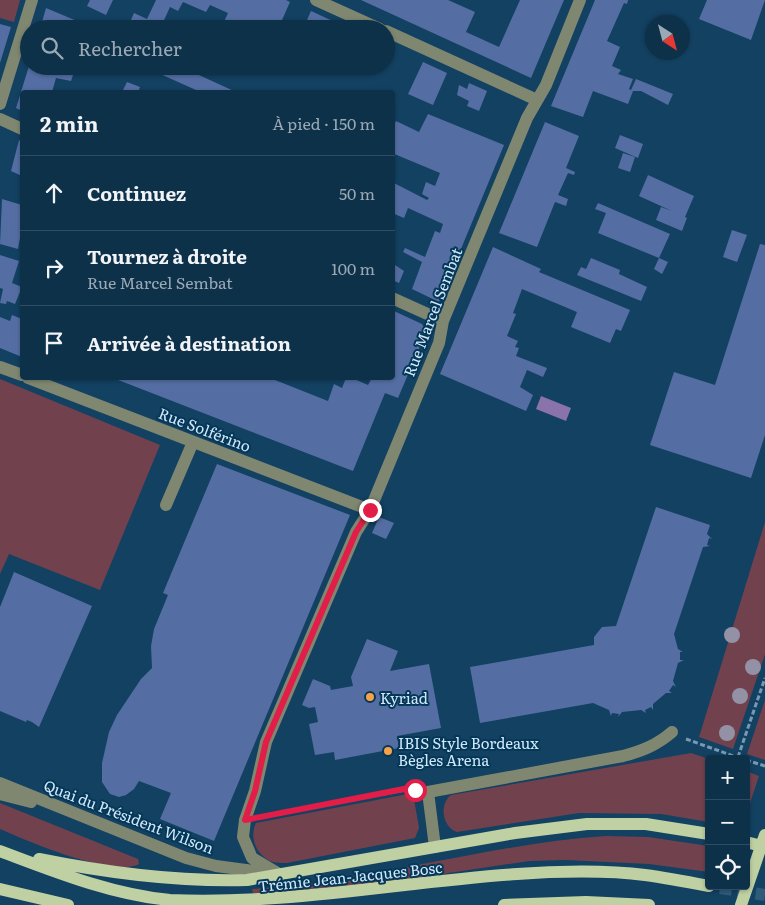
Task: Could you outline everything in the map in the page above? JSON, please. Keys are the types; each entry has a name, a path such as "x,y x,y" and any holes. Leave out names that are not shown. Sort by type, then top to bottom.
{"main road":[{"path":"0,851 96,870 146,877 214,881 246,880 515,833 587,824 646,824 705,833"},
{"path":"741,905 764,843 750,842"},
{"name":"Trémie Jean-Jacques Bosc","path":"0,851 90,884 126,893 170,900 223,903 283,903 517,874 643,875 705,886"},
{"path":"0,889 68,905"},
{"path":"504,905 586,902 649,905"}],"street":[{"path":"26,20 32,0"},
{"path":"316,0 360,20"},
{"name":"Rue Marcel Sembat","path":"279,874 252,858 243,836 245,820 255,791 266,742 356,532 370,510 439,343 443,321 537,100 546,85 580,0"},
{"path":"395,36 537,100"},
{"path":"0,104 20,39"},
{"path":"0,119 20,128"},
{"path":"395,299 443,321"},
{"path":"0,367 20,374"},
{"name":"Rue Solférino","path":"33,380 370,510"},
{"path":"166,505 193,442"},
{"path":"435,847 428,792 623,756 660,742 672,732"},
{"name":"Quai du Président Wilson","path":"0,783 186,858 216,866 279,874"},
{"path":"0,794 70,812"}],"path":[{"path":"741,755 765,678"},
{"path":"672,732 695,743 731,755"},
{"path":"750,761 765,766"},
{"path":"245,820 409,788 428,792"}],"shaded area":[{"path":"0,0 20,0 14,22 0,18"},
{"path":"0,379 160,445 100,590 9,554 0,574"},
{"path":"541,396 571,408 566,421 536,409"},
{"path":"765,522 765,654 733,749 699,737"},
{"path":"765,700 765,760 747,754"},
{"path":"691,753 705,758 705,821 661,814 579,813 457,832 448,825 444,815 445,804 451,795"},
{"path":"750,773 759,776 750,803"},
{"path":"413,793 419,828 415,838 287,863 270,861 261,854 255,845 253,834 256,823"},
{"path":"0,803 138,859 139,864 127,867 110,866 70,856 29,842 0,829"},
{"path":"606,836 648,837 705,845 705,871 649,864 566,860 529,861 342,889 253,894 252,889 341,879 473,854 562,840"}],"building":[{"path":"90,0 113,0 106,15 87,6"},
{"path":"156,0 286,0 290,2 282,20 225,20 228,13 210,5 206,12 183,2 178,11 170,7 164,20 131,20 134,13 147,19"},
{"path":"361,0 448,0 475,12 466,32 499,47 520,0 564,0 531,78"},
{"path":"595,0 628,0 627,4 624,3 607,41 620,47 612,66 621,70 618,74 633,79 629,89 631,90 636,79 673,94 668,105 641,91 633,91 628,104 593,91 583,117 551,106"},
{"path":"707,0 765,0 751,40 699,19"},
{"path":"46,8 75,20 43,20"},
{"path":"311,11 330,20 307,20"},
{"path":"0,24 11,27 0,63"},
{"path":"423,62 447,73 433,105 408,94"},
{"path":"26,75 73,75 71,81 56,78 53,90 22,90"},
{"path":"162,75 199,75 232,90 196,90"},
{"path":"127,82 140,87 139,90 123,90"},
{"path":"469,83 487,91 479,111 467,106 469,101 457,95 459,85 467,89"},
{"path":"20,95 20,110 16,108"},
{"path":"428,114 504,145 439,302 412,289 422,262 403,252 405,248 425,257 435,231 440,233 443,224 408,208 404,218 395,214 395,184 427,200 429,198 422,194 426,182 435,186 440,173 395,154 396,121 419,132"},
{"path":"545,122 579,136 566,168 575,172 574,175 568,173 558,195 568,199 566,206 555,202 537,247 499,233"},
{"path":"620,135 643,144 638,158 615,148"},
{"path":"19,140 20,175 11,171"},
{"path":"623,153 635,157 630,172 618,168"},
{"path":"648,175 694,196 685,217 687,218 682,231 656,220 661,207 672,211 639,196"},
{"path":"2,199 20,204 20,238 18,249 0,244"},
{"path":"598,203 670,234 659,258 598,233 606,213 595,209"},
{"path":"732,230 747,235 737,262 723,257"},
{"path":"760,244 765,245 765,435 751,478 650,445 674,372 715,385"},
{"path":"493,247 541,269 539,272 630,310 621,331 616,329 610,343 571,327 577,312 522,289 513,313 516,314 507,336 518,341 515,347 519,348 516,356 547,368 543,377 527,370 520,387 533,395 526,411 440,374"},
{"path":"0,255 19,261 12,283 20,286 20,292 15,304 7,301 6,304 0,303 3,289 0,288"},
{"path":"591,258 620,270 619,274 647,287 641,301 577,275 581,267 586,269"},
{"path":"659,258 668,262 662,274 654,269"},
{"path":"395,265 404,271 399,283 395,281"},
{"path":"395,311 422,324 426,332 398,398 385,393 353,471 118,380 275,380 328,401 334,384 342,388 345,380 357,380 368,385 371,380 395,380"},
{"path":"12,315 20,318 20,356 0,348 0,317 10,321"},
{"path":"217,464 350,515 214,841 160,819 171,793 139,781 134,789 126,795 119,797 110,794 102,782 102,763 109,732 117,715 141,679 152,668 151,646 154,629 168,595 163,593"},
{"path":"656,507 710,525 707,534 712,539 709,538 707,545 710,546 703,547 674,634 678,649 683,652 680,652 680,660 684,660 678,663 673,681 676,687 673,685 669,691 672,693 666,693 653,704 653,710 651,707 645,710 646,713 641,710 622,712 618,717 619,714 612,713 611,716 609,710 593,703 480,723 470,667 594,645 594,637 602,627 616,626"},
{"path":"379,517 394,523 386,539 372,533"},
{"path":"14,572 92,606 39,727 32,722 27,720 26,722 0,711 0,607"},
{"name":"Kyriad","path":"367,639 398,651 390,671 429,664 441,728 397,736 399,748 335,760 334,752 315,755 309,724 318,722 315,707 309,708 302,705 313,679 330,686 331,690 353,686 351,677"}],"tunnel":[{"path":"733,890 765,895"}],"place":[{"name":"Kyriad","path":"370,697"},
{"name":"IBIS Style Bordeaux Bègles Arena","path":"388,751"}],"route":[{"path":"370,510 356,532 266,742 255,791 245,820 409,788 415,790"}]}
